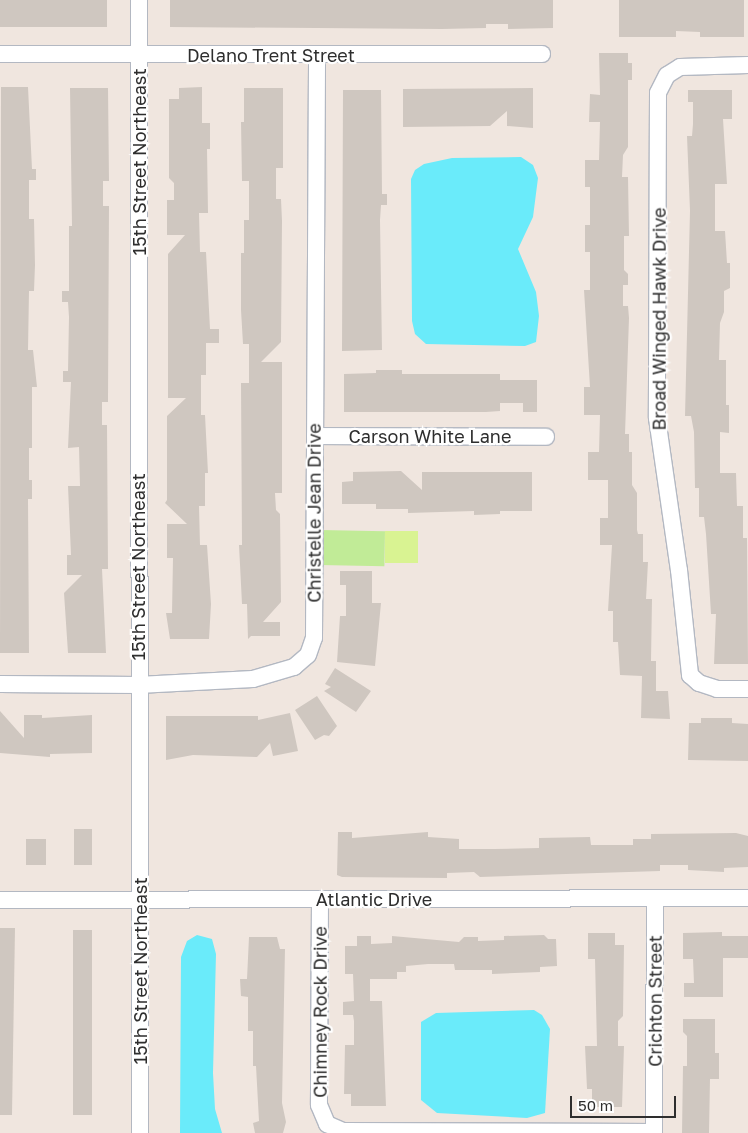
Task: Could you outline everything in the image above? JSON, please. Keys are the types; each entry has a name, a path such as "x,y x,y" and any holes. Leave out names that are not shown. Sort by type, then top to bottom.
{"street":[{"name":"15th Street Northeast","path":"138,0 140,1133"},
{"name":"Delano Trent Street","path":"0,54 316,56 542,54"},
{"name":"Christelle Jean Drive","path":"0,684 138,685 253,679 294,667 308,655 314,638 316,56"},
{"name":"Broad Winged Hawk Drive","path":"748,65 680,67 667,75 658,93 657,418 679,570 690,674 699,682 716,689 748,689"},
{"name":"Carson White Lane","path":"315,436 546,437"},
{"name":"Crichton Street","path":"654,1133 655,898"},
{"name":"Atlantic Drive","path":"0,900 141,902 320,899 748,898"},
{"name":"Chimney Rock Drive","path":"320,899 319,1105 327,1124 343,1131 654,1133"}],"green space":[{"path":"320,530 385,531 384,566 319,565"},
{"path":"385,531 418,531 418,563 385,563"}],"water":[{"path":"521,157 533,165 538,178 533,217 518,249 536,292 539,316 536,342 525,346 426,344 415,334 412,321 411,179 415,170 424,164 452,158"},
{"path":"197,935 212,939 216,954 213,1073 215,1109 222,1133 180,1133 181,957 187,941"},
{"path":"534,1010 542,1015 550,1029 545,1113 527,1118 437,1113 421,1100 421,1022 436,1013"}],"building":[{"path":"0,0 107,0 107,27 0,27"},
{"path":"170,0 553,0 553,28 508,29 508,24 486,24 486,28 442,29 170,27"},
{"path":"619,0 744,0 744,37 700,37 700,32 676,31 676,37 619,37"},
{"path":"599,53 628,53 628,63 632,63 632,80 628,80 628,147 623,155 622,177 628,177 629,236 624,236 624,270 628,274 628,285 623,285 623,306 628,306 629,318 625,434 629,434 629,452 632,452 632,485 637,493 637,530 638,534 643,534 643,562 648,562 646,599 652,599 651,661 656,661 656,691 668,691 670,719 641,718 642,676 620,675 618,642 613,642 613,611 608,611 612,545 600,545 600,518 608,518 608,480 588,480 588,452 599,452 600,415 584,415 584,387 590,387 584,290 590,290 590,252 585,252 585,225 590,225 590,187 585,187 585,160 599,160 600,122 589,122 590,94 600,95"},
{"path":"1,87 28,87 32,169 36,169 36,180 29,180 29,219 34,219 35,265 34,291 29,291 28,350 33,350 37,387 32,387 32,448 29,448 29,480 32,480 32,499 28,499 29,653 0,653"},
{"path":"202,87 202,123 210,123 210,149 207,149 208,213 199,213 200,252 206,252 210,329 219,329 219,343 206,343 206,375 201,375 201,415 205,415 208,473 205,473 205,506 199,506 200,545 207,545 211,604 209,639 170,639 166,613 172,613 173,558 167,558 167,524 187,524 165,503 167,500 167,416 186,398 168,398 168,254 185,235 167,235 167,200 174,200 174,183 169,178 169,99 179,99 179,88"},
{"path":"70,88 108,88 109,181 103,181 103,206 109,206 108,402 102,402 102,425 107,425 108,569 102,569 106,653 68,653 64,593 82,575 67,575 67,555 71,555 68,486 80,486 79,447 68,448 71,382 63,382 63,371 68,371 69,317 68,302 62,302 62,291 69,291 69,226 72,226"},
{"path":"244,88 283,88 283,168 276,168 276,199 281,199 282,221 281,342 261,362 282,362 282,493 275,493 276,510 280,514 281,602 263,622 280,622 280,636 251,636 248,639 247,604 242,604 239,545 242,545 241,383 249,383 249,344 243,344 241,310 241,253 244,253 244,220 249,220 249,181 242,181 241,122 244,122"},
{"path":"533,88 533,128 507,126 507,111 490,126 403,127 403,89"},
{"path":"343,90 381,90 382,194 387,194 387,205 381,205 380,220 382,350 342,351"},
{"path":"688,90 732,90 732,119 723,119 727,184 715,184 715,231 725,231 727,263 730,263 730,288 724,291 724,312 720,323 719,360 726,360 726,405 729,405 729,433 720,432 720,473 736,473 737,506 743,506 743,538 747,538 748,664 714,664 716,614 711,614 704,517 699,517 699,488 695,488 694,432 691,416 685,416 690,211 687,136 692,136 693,124 693,102 688,102"},
{"path":"376,370 402,370 402,374 500,374 500,380 537,380 537,412 523,412 523,403 500,403 500,411 486,412 344,412 344,374 376,373"},
{"path":"401,471 422,490 422,472 532,472 532,511 500,511 500,514 474,515 474,511 408,513 408,509 376,509 376,504 342,504 342,482 353,481 353,472"},
{"path":"340,571 372,571 372,603 381,603 375,666 337,662 340,616 346,616 346,585 340,585"},
{"path":"335,668 371,691 356,712 324,691 331,687 325,684"},
{"path":"317,696 337,726 329,736 324,735 315,740 295,710"},
{"path":"0,711 24,738 24,715 42,715 42,718 92,715 92,753 50,754 50,757 0,753"},
{"path":"290,713 298,751 273,756 270,743 257,757 193,755 166,760 166,716 258,716 258,720"},
{"path":"701,718 732,718 732,723 748,724 748,761 688,760 689,723 701,723"},
{"path":"74,829 92,829 92,865 74,865"},
{"path":"338,832 352,832 352,838 428,832 428,837 459,839 459,849 539,848 539,838 590,837 591,845 633,845 633,839 651,839 651,834 736,833 748,836 748,867 724,868 724,872 688,870 688,865 660,865 660,871 480,877 474,872 447,873 447,878 342,877 337,875"},
{"path":"26,839 46,839 46,865 26,865"},
{"path":"0,928 15,928 12,1115 0,1115"},
{"path":"73,930 92,930 92,1115 73,1115"},
{"path":"722,932 722,936 748,936 748,958 723,958 723,997 684,997 684,983 694,983 693,959 683,959 683,933"},
{"path":"588,933 615,933 615,945 624,945 623,1016 618,1021 618,1046 624,1046 622,1107 592,1107 592,1089 587,1089 585,1046 597,1046 595,959 588,959"},
{"path":"544,935 548,939 556,939 557,966 540,967 540,972 492,974 492,970 455,970 454,964 428,964 406,966 406,972 397,972 397,979 370,979 370,1001 382,1001 386,1106 351,1106 351,1094 344,1094 345,1045 354,1045 354,1021 353,1015 343,1015 343,1002 354,1001 353,974 345,974 345,946 357,946 357,936 371,936 371,944 392,943 392,936 459,942 464,937 478,937 478,941 504,940 504,936"},
{"path":"249,937 277,937 280,949 285,949 282,1103 286,1122 283,1133 255,1133 253,1123 259,1121 256,1066 253,1066 253,1031 248,1031 248,997 241,996 240,979 247,979"},
{"path":"683,1019 715,1019 715,1053 719,1053 719,1079 710,1079 709,1133 682,1133 683,1066 687,1066 687,1036 683,1032"}]}
